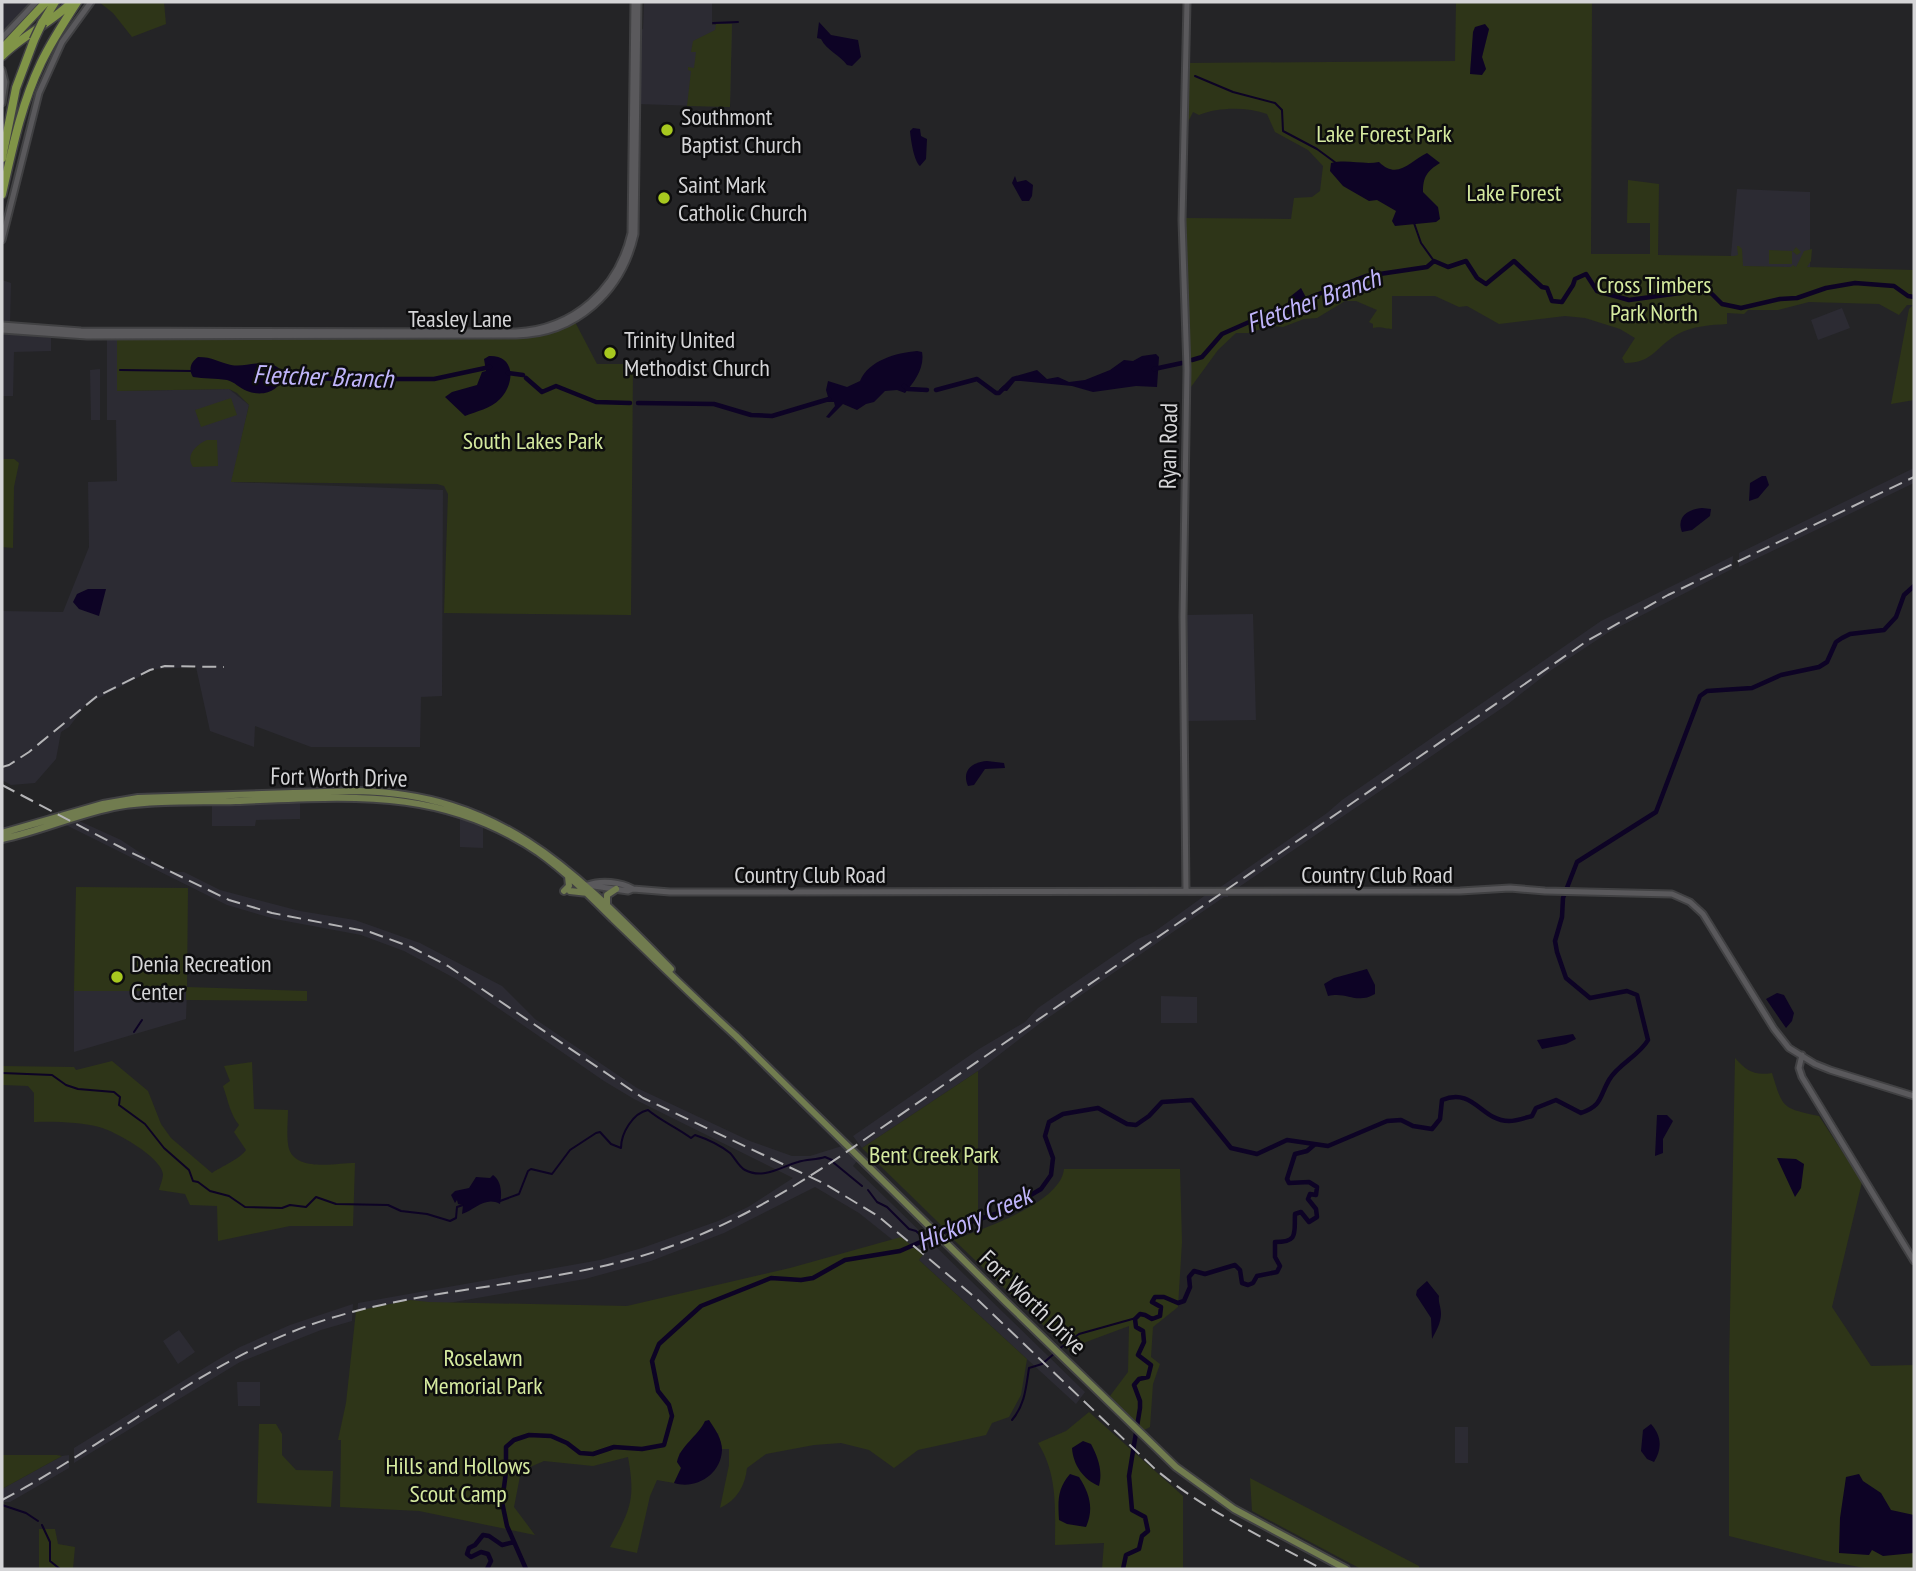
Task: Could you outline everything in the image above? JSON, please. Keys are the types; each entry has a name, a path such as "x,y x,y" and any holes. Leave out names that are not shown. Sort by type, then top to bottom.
{"highway":[{"path":"2,49 46,2"},
{"path":"2,158 16,88 34,40 55,2"},
{"path":"2,194 23,110 48,51 77,2"},
{"path":"2,56 77,2"}],"main road":[{"path":"2,38 36,2"},
{"path":"2,240 39,93 62,42 91,2"},
{"name":"Teasley Lane","path":"2,327 49,332 523,335 557,328 572,321 590,310 611,288 621,273 632,246 636,223 636,2"},
{"name":"Ryan Road","path":"1186,891 1184,610 1187,359 1182,220 1187,2"},
{"path":"2,70 5,82 2,103"},
{"name":"Fort Worth Drive","path":"2,838 123,806 379,792 442,802 502,825 546,852 723,1024"},
{"name":"Fort Worth Drive","path":"2,833 122,800 339,794 402,800 452,812 520,842 567,874 608,907 944,1242 1177,1467 1220,1500 1346,1569"},
{"path":"188,803 192,799 214,799 218,796"},
{"path":"97,811 99,807 122,800"},
{"path":"72,819 89,808"},
{"path":"567,874 567,891 586,889"},
{"name":"Country Club Road","path":"586,889 593,883 608,883 633,889"},
{"name":"Country Club Road","path":"586,889 670,892 1460,891 1510,888 1664,893 1686,900 1703,914 1774,1029 1790,1048 1808,1060 1840,1073 1914,1096"},
{"path":"608,907 607,895 616,889"},
{"path":"1802,1055 1799,1065 1802,1077 1914,1261"},
{"path":"1799,1065 1808,1060"}],"shaded area":[{"path":"2,2 34,2 2,36"},
{"path":"644,2 712,2 712,25 732,24 730,107 637,104 638,30 643,29"},
{"path":"819,22 831,35 858,40 861,57 852,66 847,65 817,38"},
{"path":"1485,24 1489,29 1482,57 1486,69 1482,75 1470,74 1473,32 1475,27"},
{"path":"913,128 920,129 921,136 927,139 926,159 920,166 912,145 910,131"},
{"path":"1427,153 1440,163 1427,175 1423,187 1423,192 1438,207 1440,219 1436,222 1395,226 1392,221 1396,211 1377,200 1369,201 1343,186 1330,171 1331,163 1343,162 1379,162 1392,170 1398,169"},
{"path":"1015,176 1017,182 1026,180 1033,185 1029,201 1022,201 1012,183"},
{"path":"1737,189 1810,192 1810,268 1730,266"},
{"path":"2,280 11,283 10,324 2,322"},
{"path":"1301,288 1309,303 1309,309 1304,315 1298,315 1287,304 1291,296"},
{"path":"1842,308 1850,328 1818,340 1811,320"},
{"path":"2,331 51,338 51,351 14,352 13,396 2,396"},
{"path":"107,339 117,339 117,391 229,389 249,405 232,482 443,490 442,696 421,697 420,747 311,747 255,726 254,747 210,731 196,667 154,669 86,705 69,727 61,732 56,759 35,783 11,785 2,780 2,611 63,612 89,547 88,482 117,481 116,420 107,420"},
{"path":"917,351 922,352 920,369 905,393 897,390 885,391 874,402 857,410 843,404 829,418 826,417 835,406 834,402 825,402 828,397 828,381 847,387 860,381 876,363"},
{"path":"1156,354 1159,357 1157,387 1136,386 1093,392 1072,386 1015,381 1007,391 999,390 1012,377 1037,370 1047,379 1058,377 1069,382 1085,380 1110,370 1124,360 1133,361 1142,356"},
{"path":"489,356 498,357 508,365 508,386 496,402 465,416 445,397 452,392 477,385 482,372 486,371 484,359"},
{"path":"198,357 238,366 269,364 281,370 280,383 272,391 254,393 227,380 193,377 191,366"},
{"path":"100,369 100,420 91,420 90,370"},
{"path":"1914,468 1914,483 1739,567 1739,553"},
{"path":"1766,476 1769,485 1758,498 1749,501 1750,483"},
{"path":"1702,508 1711,509 1710,516 1692,530 1682,532 1681,522 1684,515"},
{"path":"1733,556 1732,569 1609,632 1239,887 1219,888 1601,621"},
{"path":"88,589 106,589 99,616 79,609 73,602 77,594"},
{"path":"1253,614 1256,720 1187,721 1183,615"},
{"path":"977,763 1004,763 1005,768 985,769 974,785 968,786 967,771"},
{"path":"300,801 300,819 256,820 255,826 212,826 212,805"},
{"path":"460,818 483,828 483,848 460,847"},
{"path":"77,820 121,840 174,872 184,872 220,890 300,911 355,920 420,943 502,986 535,1019 637,1088 750,1141 792,1156 810,1156 842,1146 857,1161 853,1166 1085,1392 1076,1404 919,1260 922,1255 894,1241 859,1213 815,1187 724,1233 651,1261 585,1279 357,1319 358,1303 600,1260 642,1248 718,1221 748,1207 793,1178 634,1099 456,979 404,951 361,935 275,919 227,905 64,824"},
{"path":"1207,894 1228,894 1228,897 1224,897 1039,1024 978,1071 862,1148 853,1136 979,1049 1025,1022 1038,1008"},
{"path":"1367,969 1375,985 1375,994 1362,998 1328,996 1324,984 1334,978"},
{"path":"74,991 187,991 186,1019 74,1052"},
{"path":"1777,993 1784,995 1794,1013 1786,1028 1766,999"},
{"path":"1161,996 1197,997 1197,1023 1161,1023"},
{"path":"1573,1034 1576,1039 1566,1044 1542,1049 1537,1040"},
{"path":"1657,1115 1667,1115 1673,1121 1663,1139 1663,1153 1655,1156"},
{"path":"1777,1158 1796,1159 1804,1164 1801,1188 1795,1197"},
{"path":"493,1175 500,1184 500,1204 485,1203 462,1214 463,1205 458,1204 457,1200 455,1203 451,1195 455,1191 469,1188 476,1177 490,1178"},
{"path":"1427,1281 1439,1296 1441,1311 1432,1339 1431,1318 1416,1295 1417,1290"},
{"path":"353,1304 352,1321 321,1330 240,1362 74,1463 74,1448 240,1347 290,1325"},
{"path":"179,1330 195,1352 178,1364 163,1341"},
{"path":"237,1382 260,1382 260,1406 238,1406"},
{"path":"709,1420 722,1446 717,1467 698,1482 682,1485 674,1483 681,1468 677,1462 679,1456 705,1421"},
{"path":"1651,1424 1660,1443 1654,1462 1647,1459 1641,1451 1643,1430"},
{"path":"1455,1427 1468,1427 1468,1463 1455,1463"},
{"path":"1083,1441 1091,1444 1098,1459 1099,1486 1084,1476 1077,1466 1072,1448"},
{"path":"69,1455 69,1468 10,1502 2,1502 2,1489 62,1456"},
{"path":"1070,1474 1079,1477 1086,1489 1090,1514 1086,1527 1059,1520 1059,1496"},
{"path":"1859,1474 1863,1481 1881,1493 1891,1510 1914,1515 1914,1553 1883,1556 1872,1550 1869,1555 1839,1553 1840,1518 1846,1477"}],"green space":[{"path":"99,2 164,2 166,24 132,37 113,13"},
{"name":"Lake Forest","path":"1456,2 1592,2 1591,254 1650,254 1650,223 1627,223 1628,180 1659,184 1658,255 1734,256 1738,255 1739,246 1742,249 1743,266 1796,267 1804,251 1812,249 1811,261 1807,267 1914,270 1914,400 1891,404 1909,309 1913,305 1907,305 1899,315 1879,304 1809,302 1778,310 1727,313 1727,324 1684,331 1648,357 1625,363 1622,358 1635,338 1620,329 1585,318 1565,316 1499,324 1467,306 1459,307 1435,296 1392,296 1392,329 1373,328 1373,324 1369,322 1377,310 1356,301 1345,301 1317,318 1304,319 1283,327 1271,326 1248,333 1236,333 1218,350 1191,387 1188,387 1184,218 1291,219 1294,198 1312,197 1320,191 1323,166 1308,150 1275,132 1267,114 1233,109 1215,110 1199,115 1193,112 1188,122 1188,63 1455,61","holes":["1489,29 1482,57 1486,69 1484,72 1470,71 1473,41"]},
{"path":"716,24 732,24 730,107 687,106 691,71 688,67 694,68 696,52 691,52 693,41 715,30"},
{"path":"1796,247 1801,252 1797,255 1792,251 1792,264 1769,264 1769,250 1793,251"},
{"name":"South Lakes Park","path":"574,320 597,364 633,364 631,615 444,613 448,494 444,486 231,482 249,405 237,393 229,389 117,391 117,336 516,335"},
{"path":"231,398 237,415 201,427 195,410"},
{"path":"207,440 217,440 218,466 193,467 190,458 193,451"},
{"path":"2,459 14,459 19,463 14,487 13,548 2,547"},
{"path":"76,887 188,888 187,987 307,991 307,1001 186,1000 186,991 74,991"},
{"path":"1735,1058 1751,1072 1772,1073 1786,1105 1819,1116 1862,1182 1832,1307 1871,1366 1914,1365 1914,1569 1870,1569 1729,1536 1729,1366"},
{"path":"112,1061 148,1091 161,1124 171,1138 212,1173 246,1150 234,1132 239,1125 231,1112 223,1086 230,1081 224,1066 252,1062 254,1109 288,1110 288,1145 293,1156 308,1164 355,1163 353,1226 290,1226 218,1241 217,1206 190,1205 185,1194 159,1190 163,1174 146,1153 126,1139 99,1127 67,1122 34,1122 34,1093 28,1086 2,1085 2,1066 74,1067 76,1070"},
{"name":"Bent Creek Park","path":"978,1071 978,1219 945,1229 862,1148"},
{"path":"1064,1169 1180,1169 1182,1242 1178,1307 1153,1327 1151,1357 1160,1364 1153,1384 1150,1427 1144,1430 1110,1396 1128,1372 1129,1326 1070,1351 954,1240 1000,1222 1035,1204 1060,1181"},
{"path":"901,1237 923,1255 919,1260 1027,1359 1021,1395 1009,1417 992,1423 986,1435 918,1450 894,1468 869,1450 841,1443 766,1454 747,1468 739,1492 720,1508 729,1465 729,1449 722,1449 718,1433 700,1432 679,1454 681,1468 674,1483 657,1480 650,1496 637,1553 610,1547 627,1514 631,1495 628,1457 593,1466 544,1461 521,1471 514,1507 535,1535 419,1511 340,1507 341,1440 338,1440 346,1403 356,1311 410,1300 627,1306 790,1268"},
{"path":"1089,1412 1183,1496 1183,1569 1102,1569 1104,1543 1055,1545 1052,1480 1038,1443 1066,1431"},
{"path":"259,1424 276,1424 282,1434 282,1455 296,1470 333,1471 331,1507 257,1503"},
{"path":"2,1455 57,1455 62,1456 2,1489"},
{"path":"1250,1478 1419,1566 1419,1569 1361,1569 1252,1511"},
{"path":"39,1529 55,1529 58,1544 75,1547 73,1569 39,1569"}],"waterway":[{"path":"713,23 738,22"},
{"path":"1195,76 1233,92 1275,103 1282,110 1283,131 1317,149 1336,163"},
{"path":"1414,223 1421,243 1434,261"},
{"name":"Fletcher Branch","path":"1303,300 1366,276 1427,267 1434,261 1448,267 1466,261 1477,278 1486,284 1514,261 1542,287 1547,288 1552,301 1562,302 1575,279 1586,274 1597,291 1629,300 1680,293 1693,286 1712,294 1722,304 1741,308 1797,298 1826,288 1855,283 1894,286 1914,297"},
{"name":"Fletcher Branch","path":"1192,360 1202,357 1222,334 1274,311 1292,312 1295,308"},
{"name":"Fletcher Branch","path":"1154,369 1182,363"},
{"name":"Fletcher Branch","path":"282,377 341,379 365,375 397,379 434,379 490,367"},
{"name":"Fletcher Branch","path":"120,370 192,371"},
{"name":"Fletcher Branch","path":"508,373 523,375"},
{"name":"Fletcher Branch","path":"526,378 542,392 556,386 596,402 630,403"},
{"name":"Fletcher Branch","path":"936,390 977,379 996,393 1004,388"},
{"name":"Fletcher Branch","path":"904,386 908,389 927,390"},
{"name":"Fletcher Branch","path":"638,403 714,404 751,415 772,416 829,399"},
{"name":"Hickory Creek","path":"526,1569 507,1526 502,1502 506,1447 514,1440 529,1435 551,1436 580,1453 593,1454 614,1447 642,1449 664,1445 672,1416 669,1405 658,1391 652,1361 659,1344 701,1306 771,1278 813,1278 845,1260 900,1251 957,1226 1002,1212 1041,1189 1051,1175 1053,1158 1045,1136 1049,1122 1063,1114 1098,1108 1127,1124 1136,1125 1162,1102 1192,1100 1231,1148 1257,1154 1287,1140 1328,1146 1387,1121 1401,1120 1413,1126 1432,1129 1440,1119 1442,1100 1453,1097 1470,1101 1491,1116 1509,1121 1532,1116 1536,1108 1556,1100 1581,1113 1593,1107 1600,1100 1613,1074 1648,1040 1637,995 1627,991 1590,998 1566,978 1555,941 1562,917 1563,898 1577,862 1656,812 1700,696 1707,691 1752,688 1781,675 1819,667 1827,662 1836,642 1842,638 1850,634 1884,630 1896,617 1904,595 1914,586"},
{"path":"134,1032 142,1020"},
{"path":"2,1073 52,1075 66,1085 78,1089 114,1092 120,1097 119,1105 145,1124 164,1148 189,1170 193,1181 210,1191 229,1196 245,1207 306,1207 316,1197 336,1204 388,1205 401,1211 427,1214 450,1221 456,1218 457,1207 463,1205"},
{"path":"500,1201 519,1194 528,1171 531,1169 552,1174 570,1150 596,1133 600,1132 611,1144 621,1148 629,1124 637,1115 648,1110 691,1138 695,1135 722,1147 743,1169 752,1173 766,1173 801,1161 825,1157 832,1160"},
{"path":"1123,1569 1126,1555 1139,1549 1142,1536 1148,1531 1145,1517 1132,1510 1129,1476 1140,1408 1134,1385 1139,1379 1148,1377 1151,1365 1138,1355 1144,1342 1143,1331 1136,1327 1135,1319 1140,1314 1152,1319 1160,1316 1161,1307 1152,1302 1155,1297 1164,1297 1178,1303 1184,1301 1190,1287 1189,1277 1194,1271 1205,1274 1235,1265 1240,1270 1242,1283 1248,1285 1253,1283 1257,1276 1277,1272 1280,1266 1275,1257 1275,1242 1292,1238 1295,1231 1295,1214 1301,1212 1309,1222 1317,1217 1316,1209 1308,1199 1310,1194 1316,1195 1317,1187 1309,1182 1289,1183 1287,1179 1295,1154 1307,1151 1314,1145"},
{"path":"834,1163 862,1186"},
{"path":"868,1190 877,1202 887,1207 909,1229 916,1231 926,1240"},
{"path":"1059,1349 1079,1334 1136,1318"},
{"path":"1012,1420 1022,1402 1029,1368 1042,1364 1055,1353"},
{"path":"2,1505 26,1513 38,1521"},
{"path":"42,1525 50,1542 50,1561 60,1569"},
{"path":"487,1569 491,1561 488,1554 481,1552 471,1557 467,1554 469,1548 483,1535 502,1545 514,1542"}],"railway":[{"path":"2,1500 229,1361 310,1325 388,1304 548,1277 627,1260 685,1241 767,1202 845,1153 1587,641 1668,595 1914,477"},
{"path":"2,767 29,752 96,697 150,670 165,666 224,667"},
{"path":"2,785 229,900 272,913 370,932 411,947 448,966 643,1098 825,1184 878,1216 977,1299 1174,1484 1236,1523 1322,1569"}],"place":[{"name":"Southmont Baptist Church","path":"667,130"},
{"name":"Saint Mark Catholic Church","path":"664,198"},
{"name":"Trinity United Methodist Church","path":"610,353"},
{"name":"Denia Recreation Center","path":"117,977"}],"park label":[{"name":"Lake Forest Park","path":"1384,133"},
{"name":"Cross Timbers Park North","path":"1654,298"},
{"name":"Roselawn Memorial Park","path":"483,1371"},
{"name":"Hills and Hollows Scout Camp","path":"458,1479"}]}
